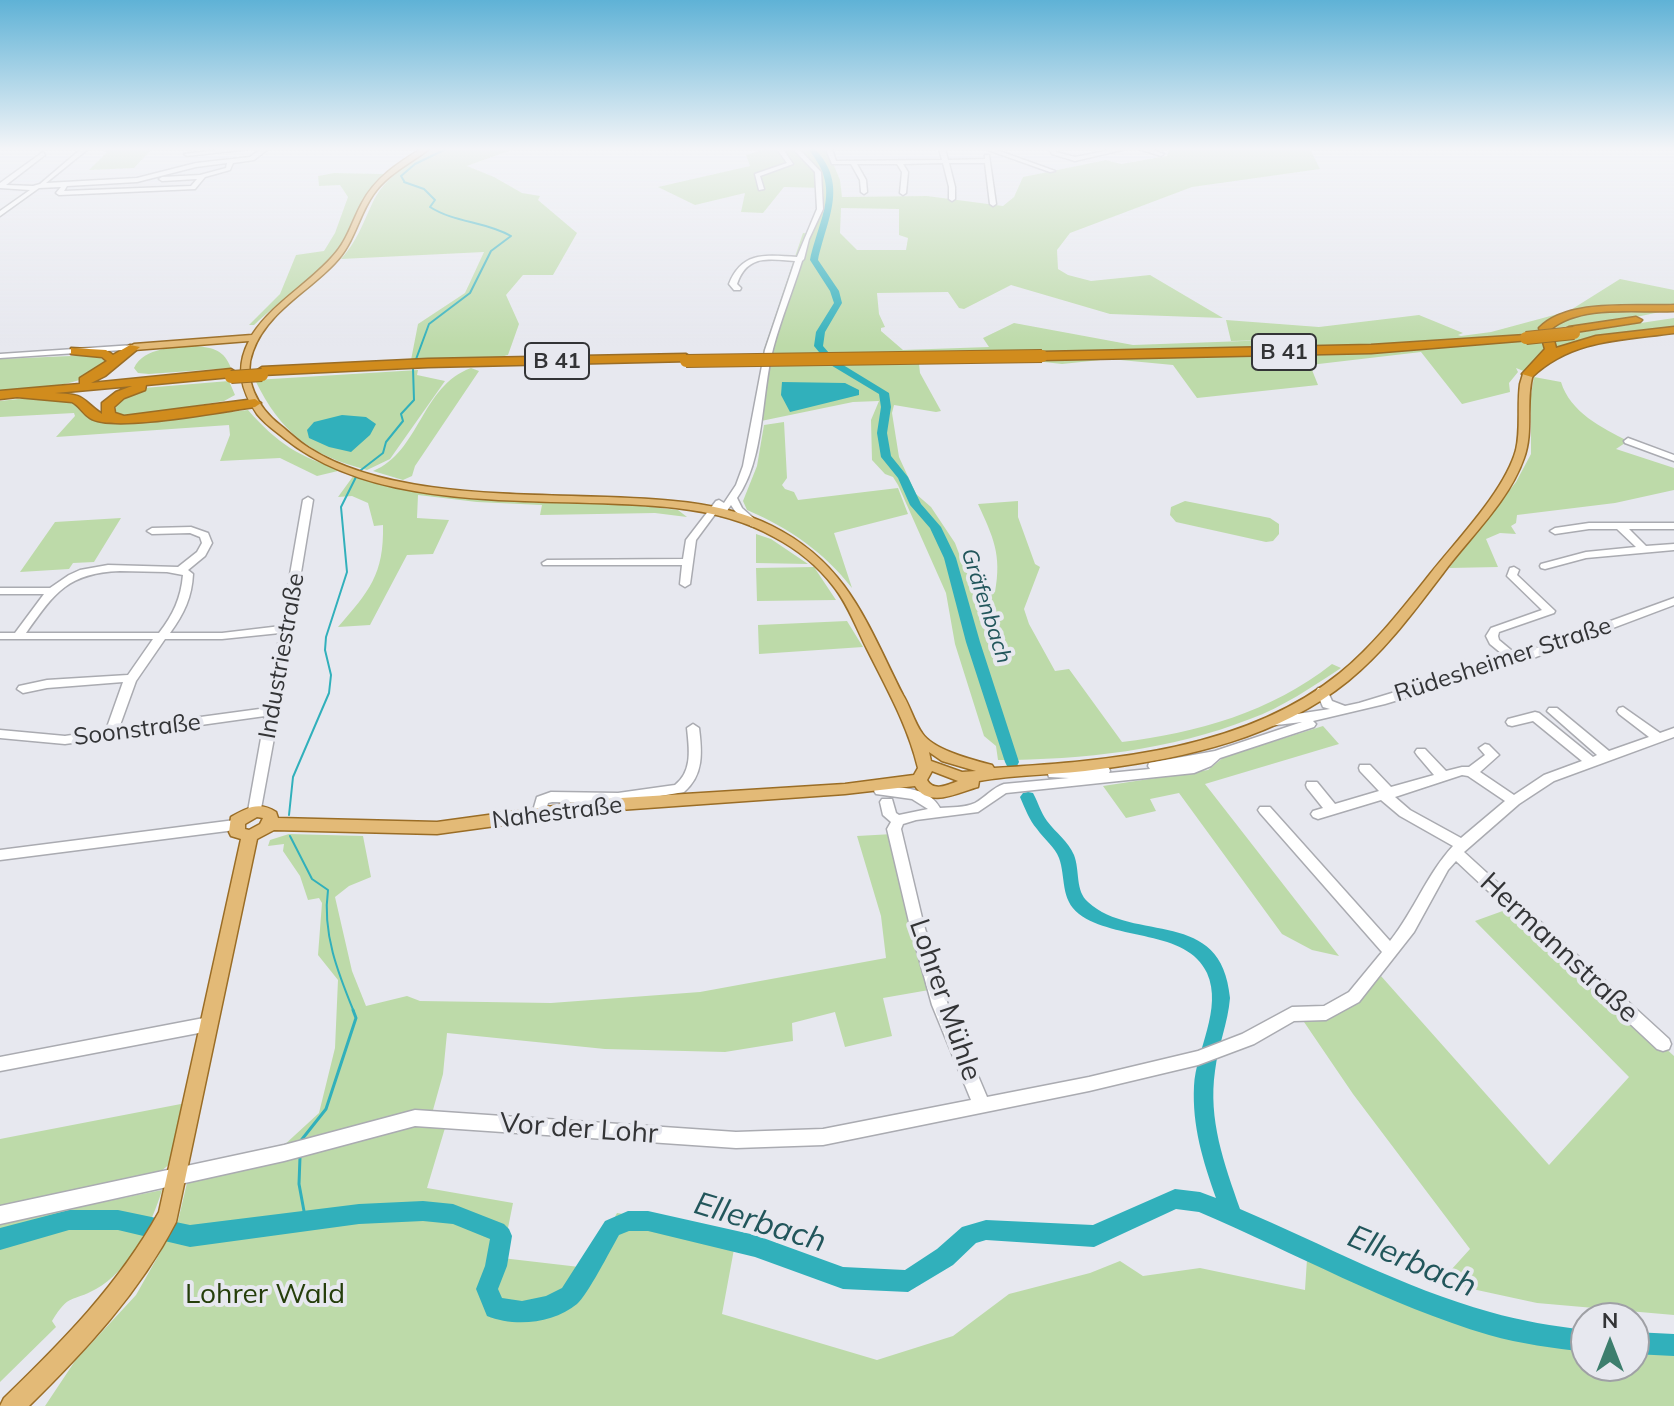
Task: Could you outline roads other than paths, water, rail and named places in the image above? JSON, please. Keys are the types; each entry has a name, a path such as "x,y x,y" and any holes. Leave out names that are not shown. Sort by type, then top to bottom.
{"highway":[{"name":"B 41","path":"1546,357 1551,349 1545,328 1554,319 1589,312 1674,313"},
{"name":"B 41","path":"0,397 46,390 231,375 428,365 1371,349 1571,331 1674,313"},
{"path":"1528,374 1546,357 1600,340 1674,330"},
{"name":"B 41","path":"136,346 127,365 128,372 165,380"},
{"name":"B 41","path":"46,390 93,378 109,369 120,353 136,346"},
{"path":"75,351 102,353 114,362"},
{"name":"B 41","path":"0,397 165,380"},
{"name":"B 41","path":"132,421 109,415 106,411 109,403 130,390 165,380"},
{"name":"B 41","path":"23,396 74,398 83,402 98,418 132,421"},
{"path":"132,421 208,409 253,398"},
{"path":"208,409 253,398"}],"main road":[{"path":"361,215 345,248 278,306 255,335 246,360 253,398 285,437 339,465 377,478 475,495 658,503 717,512 755,524 790,542 821,565 839,584 938,781"},
{"path":"136,346 255,335"},
{"path":"211,341 255,335"},
{"path":"938,781 1056,771 1205,744 1268,722 1322,691 1360,663 1442,567 1509,479 1524,439 1524,385 1528,374"},
{"path":"909,723 938,781"},
{"path":"919,739 947,757 978,768 1056,771 1144,757"},
{"name":"Nahestraße","path":"270,824 437,828 645,802 938,781"},
{"name":"Nahestraße","path":"845,789 884,797 938,781"},
{"path":"12,1406 85,1333 154,1246 169,1215 209,1024 242,830 241,818 255,811 269,814 270,824 262,831 242,830"}],"street":[{"path":"685,584 695,532 733,499 745,474 754,437 761,379 817,215"},
{"path":"760,259 763,245"},
{"path":"737,288 733,284 737,268 760,259 801,259"},
{"path":"0,356 136,346"},
{"path":"1628,441 1674,458"},
{"path":"717,512 745,474"},
{"path":"733,499 738,509 755,524"},
{"name":"Industriestraße","path":"255,811 308,500"},
{"path":"1620,526 1643,549"},
{"path":"1555,531 1674,526"},
{"path":"152,531 191,530 204,535 207,543 201,554 181,570"},
{"path":"1545,566 1586,555 1674,547"},
{"path":"547,563 687,562"},
{"path":"18,636 52,591 88,570 119,567 181,570 188,574 180,609 132,678 111,734"},
{"path":"1514,570 1512,576 1550,611 1495,630 1492,636 1494,642 1516,660"},
{"path":"0,591 52,591"},
{"name":"Rüdesheimer Straße","path":"1056,771 1155,766 1216,755 1331,715 1516,660 1674,601"},
{"path":"0,636 222,636 288,629"},
{"path":"23,689 47,684 132,678"},
{"path":"1322,691 1327,704 1347,711"},
{"name":"Soonstraße","path":"0,734 65,740 273,711"},
{"path":"1553,711 1606,756"},
{"path":"1623,711 1659,738"},
{"name":"Rüdesheimer Straße","path":"1268,722 1331,715"},
{"path":"1512,722 1535,716 1591,762"},
{"path":"539,814 542,800 551,797 618,798 679,789 686,785 691,775 696,754 693,728"},
{"path":"1265,810 1391,952 1427,902 1443,866 1458,848 1514,801 1549,778 1674,732"},
{"path":"1318,814 1443,776 1471,772 1493,755 1485,748"},
{"path":"1421,752 1443,776"},
{"path":"898,821 976,809 993,793 1011,787 1194,769 1216,755"},
{"name":"Hermannstraße","path":"1365,768 1405,813 1458,848 1663,1044"},
{"path":"1471,772 1514,801"},
{"path":"938,781 943,812"},
{"path":"1312,785 1333,810"},
{"path":"884,797 922,797 943,812"},
{"name":"Lohrer Mühle","path":"884,797 890,815 898,821 894,829 930,973 947,1023 982,1105 1198,1058 1226,1048 1292,1014 1315,1015 1354,997 1391,952"},
{"path":"0,855 242,830"},
{"path":"0,1064 209,1024"},
{"name":"Vor der Lohr","path":"0,1215 323,1144 415,1118 736,1140 823,1137 982,1105"}],"water":[{"path":"782,382 845,383 859,390 859,395 790,412 781,395"},
{"path":"342,415 366,417 376,424 370,435 351,452 309,438 307,430 314,422"}],"waterway":[{"path":"415,362 429,324 470,293 491,251 511,236 447,215"},
{"name":"Gräfenbach","path":"826,215 814,260 835,291 838,303 821,332 819,346 832,362 884,393 886,407 882,433 886,457 903,477 916,505 935,527 950,558 973,642 1012,762"},
{"path":"361,470 383,453 386,442 403,421 401,414 414,400 413,368"},
{"path":"289,815 293,777 329,693 331,675 325,650 326,637 347,572 341,507 357,475"},
{"name":"Gräfenbach","path":"1028,797 1039,821 1065,853 1072,891 1083,908 1114,923 1183,940 1197,949 1216,973 1220,986 1220,1011 1205,1074 1204,1116 1211,1154 1232,1215"},
{"path":"290,836 312,879 328,890 329,937 354,1012"},
{"path":"299,1143 326,1109 356,1018 353,1010"},
{"path":"300,1157 299,1184 306,1222"},
{"name":"Ellerbach","path":"0,1239 69,1220 118,1220 190,1236 359,1214 423,1211 453,1214 497,1231 501,1236 496,1266 487,1289 495,1308 522,1312 548,1307 570,1296 612,1228 628,1221 648,1221 755,1246 843,1278 908,1281 945,1257 970,1234 986,1230 1094,1236 1175,1199 1200,1202 1439,1307 1538,1335 1570,1339"},
{"name":"Ellerbach","path":"1650,1344 1674,1345"}],"park label":[{"name":"Lohrer Wald","path":"265,1295"}]}
